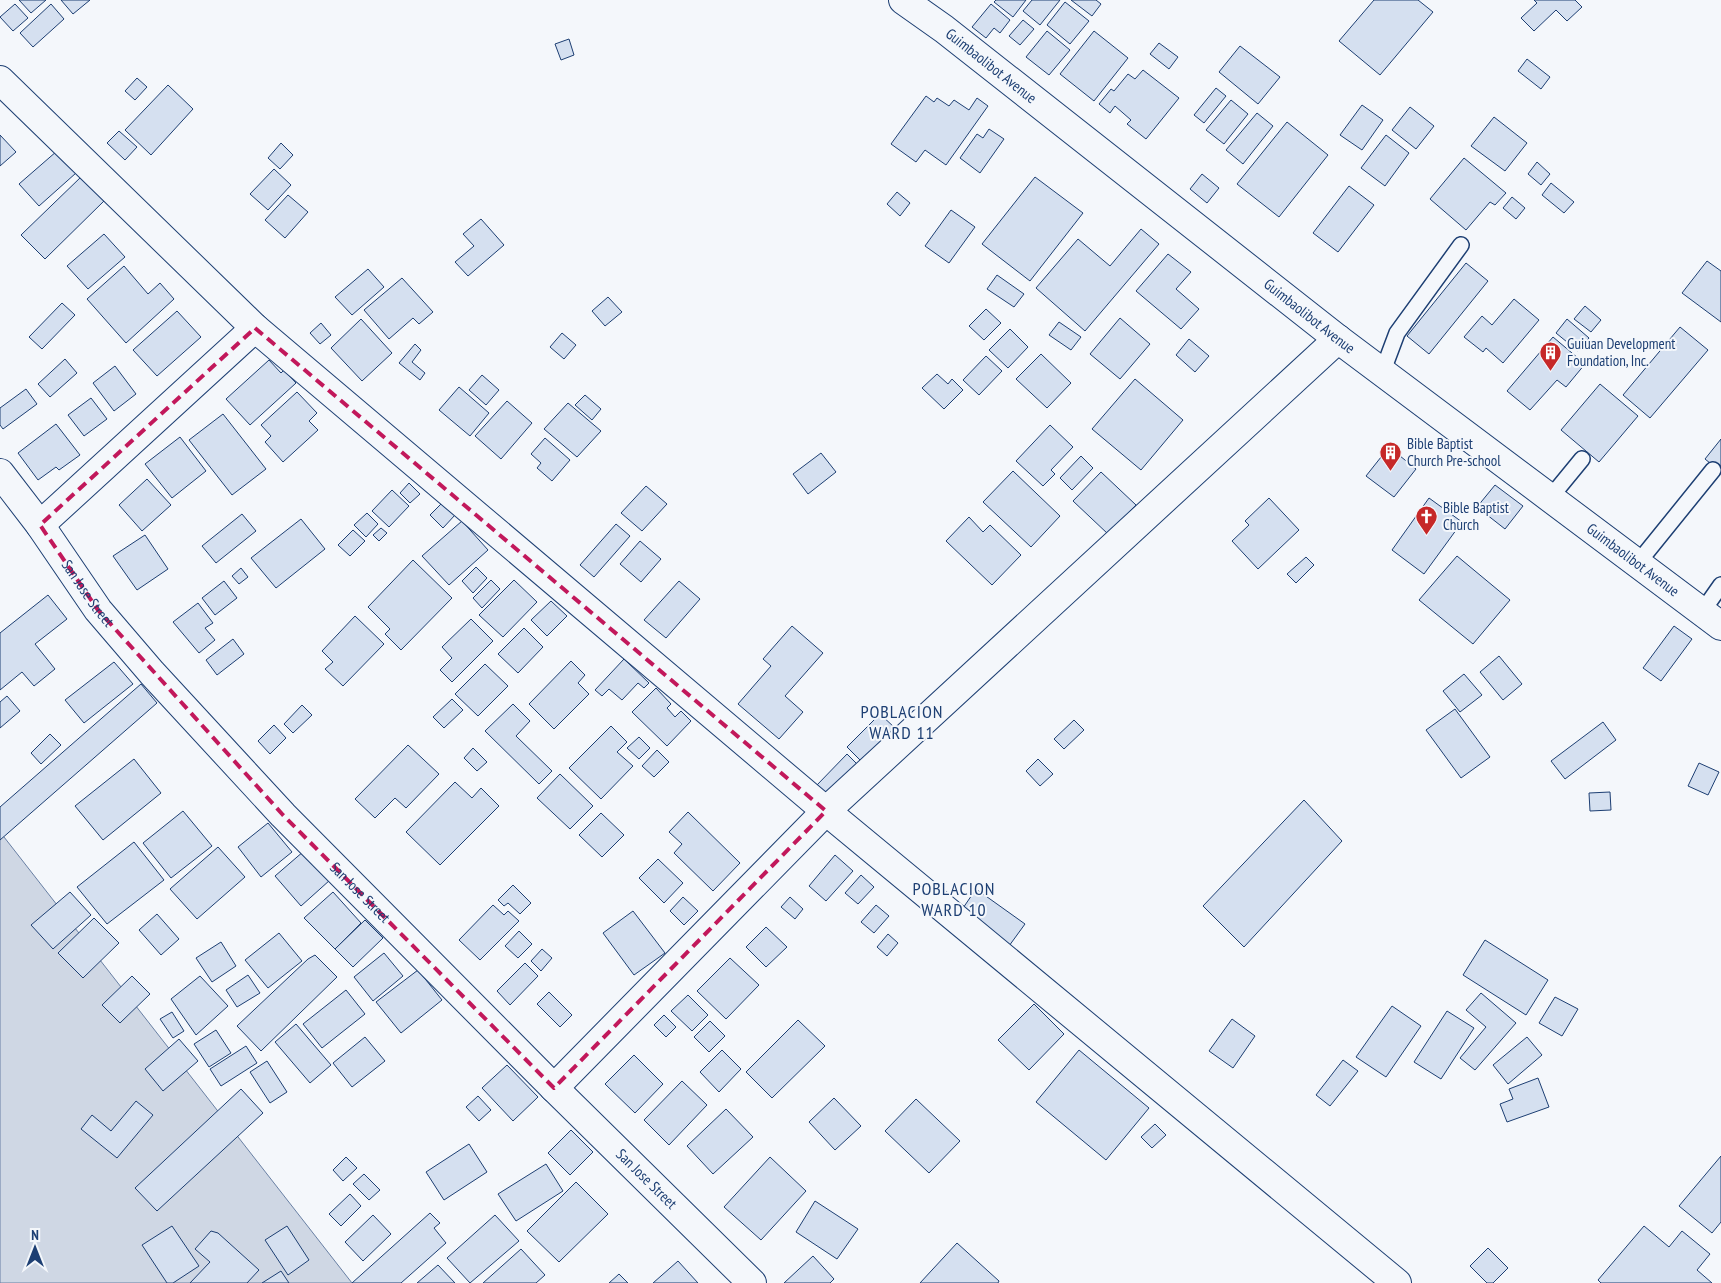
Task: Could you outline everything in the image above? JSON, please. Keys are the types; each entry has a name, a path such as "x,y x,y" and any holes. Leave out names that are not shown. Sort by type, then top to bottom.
{"street":[{"name":"Guimbaolibot Avenue","path":"903,0 952,35 1382,373 1711,619"},
{"path":"0,80 255,328 826,811 1397,1283"},
{"path":"40,525 255,328"},
{"path":"554,1088 826,811 1338,339"},
{"name":"San Jose Street","path":"0,473 40,525 98,610 152,673 284,815 554,1088 752,1283"}],"lane":[{"path":"1382,373 1397,333 1461,245"},
{"path":"1550,498 1582,458"},
{"path":"1637,564 1713,470"},
{"path":"1711,619 1721,585"}],"highlighted area":[{"path":"255,328 826,811 554,1088 283,815 98,610 40,525"}],"shaded area":[{"path":"0,833 4,837 352,1283 0,1283"}],"building":[{"path":"19,0 46,0 31,13"},
{"path":"61,0 90,0 73,14"},
{"path":"996,0 1026,0 1013,17 994,2"},
{"path":"1032,0 1060,0 1040,25 1023,11"},
{"path":"1071,0 1096,0 1101,4 1092,16"},
{"path":"1374,0 1418,0 1433,12 1380,75 1339,41"},
{"path":"1534,0 1575,0 1582,7 1567,21 1556,10 1534,31 1521,18 1537,3"},
{"path":"1065,2 1089,21 1070,44 1047,25"},
{"path":"15,4 28,18 13,31 0,17"},
{"path":"51,4 64,19 33,47 20,33"},
{"path":"991,4 1010,20 1000,33 994,28 986,38 972,27"},
{"path":"1023,20 1034,29 1020,45 1009,36"},
{"path":"1047,31 1070,50 1049,75 1026,57"},
{"path":"1094,31 1128,58 1094,101 1060,74"},
{"path":"569,39 574,55 561,60 555,44"},
{"path":"1159,43 1178,57 1169,69 1150,54"},
{"path":"1240,46 1280,77 1258,104 1219,72"},
{"path":"1527,59 1550,77 1541,89 1518,71"},
{"path":"1143,70 1179,98 1146,139 1127,124 1131,120 1115,106 1110,113 1099,104 1111,89 1114,91 1128,74 1135,79"},
{"path":"137,78 147,87 135,100 125,91"},
{"path":"168,85 193,109 151,155 125,130"},
{"path":"1216,88 1226,96 1204,123 1194,115"},
{"path":"926,96 934,102 937,98 949,106 954,100 969,110 977,98 988,106 946,165 925,150 916,162 891,144"},
{"path":"1231,100 1248,114 1224,144 1206,130"},
{"path":"1362,105 1383,120 1362,150 1340,135"},
{"path":"1410,107 1434,126 1416,149 1392,130"},
{"path":"1257,113 1273,126 1243,164 1226,150"},
{"path":"1494,117 1527,143 1505,171 1471,146"},
{"path":"1287,122 1328,155 1279,217 1237,184"},
{"path":"989,129 1004,139 980,173 960,158 977,134 983,138"},
{"path":"119,131 137,147 125,160 107,143"},
{"path":"0,135 16,152 0,166"},
{"path":"1386,135 1409,153 1385,186 1361,168"},
{"path":"281,143 293,155 280,169 268,158"},
{"path":"57,151 76,173 39,206 19,184"},
{"path":"1464,158 1506,193 1495,205 1490,202 1466,230 1430,199"},
{"path":"1537,162 1550,174 1541,185 1528,174"},
{"path":"274,169 291,185 268,210 250,194"},
{"path":"1202,174 1219,188 1207,203 1190,189"},
{"path":"82,176 105,200 45,259 21,235"},
{"path":"1035,177 1083,213 1030,281 982,244"},
{"path":"1551,183 1574,202 1564,213 1542,195"},
{"path":"1349,186 1374,205 1338,252 1313,233"},
{"path":"897,192 910,203 900,216 887,204"},
{"path":"288,195 308,212 285,238 265,220"},
{"path":"1512,197 1525,208 1516,219 1503,208"},
{"path":"951,210 975,227 949,263 925,246"},
{"path":"481,219 504,245 468,276 455,262 474,246 463,234"},
{"path":"1141,229 1159,244 1085,331 1036,288 1078,239 1110,266"},
{"path":"104,234 125,257 88,289 67,266"},
{"path":"1168,254 1191,272 1176,289 1199,309 1181,329 1136,291"},
{"path":"1707,261 1721,271 1721,322 1682,293"},
{"path":"1466,263 1488,281 1429,354 1407,336"},
{"path":"124,266 148,294 160,283 174,299 126,343 87,299"},
{"path":"368,269 384,287 352,315 335,297"},
{"path":"997,275 1024,294 1014,307 987,289"},
{"path":"402,278 433,312 419,324 413,318 389,339 364,310"},
{"path":"608,297 622,312 605,326 592,311"},
{"path":"1514,299 1539,320 1503,363 1486,348 1483,352 1464,337 1482,316 1492,325"},
{"path":"62,303 75,315 42,349 29,337"},
{"path":"1585,306 1601,320 1591,332 1574,319"},
{"path":"986,309 1001,323 984,340 969,326"},
{"path":"177,311 201,337 157,376 133,350"},
{"path":"1120,318 1150,344 1120,379 1090,354"},
{"path":"361,319 392,353 362,381 331,348"},
{"path":"1567,319 1589,338 1578,351 1556,333"},
{"path":"1059,322 1081,337 1071,350 1049,335"},
{"path":"321,323 331,335 320,344 310,333"},
{"path":"1680,327 1708,350 1650,418 1623,395"},
{"path":"1010,329 1028,347 1008,368 989,350"},
{"path":"562,333 576,345 564,359 550,347"},
{"name":"Guiuan Development Foundation, Inc.","path":"1553,337 1585,364 1566,387 1557,380 1530,410 1507,391"},
{"path":"1189,339 1209,356 1195,372 1176,355"},
{"path":"415,344 421,350 412,362 425,373 420,380 399,363"},
{"path":"1041,354 1071,383 1047,408 1016,379"},
{"path":"986,356 1002,371 979,395 963,380"},
{"path":"65,359 77,373 50,397 38,384"},
{"path":"269,360 281,373 284,370 296,383 250,425 226,399"},
{"path":"115,366 136,394 114,411 93,383"},
{"path":"937,374 948,384 952,379 963,390 944,409 922,388"},
{"path":"482,375 499,390 486,405 469,390"},
{"path":"1135,379 1183,420 1141,470 1092,429"},
{"path":"1600,384 1638,416 1599,462 1561,430"},
{"path":"459,387 489,413 470,436 439,410"},
{"path":"26,389 37,404 3,429 0,425 0,408"},
{"path":"297,392 317,413 309,421 318,430 283,462 265,442 271,436 261,425"},
{"path":"585,395 601,409 592,420 575,405"},
{"path":"91,398 107,419 84,436 68,415"},
{"path":"507,401 532,423 501,459 475,436"},
{"path":"568,403 601,431 577,457 544,429"},
{"path":"223,414 266,469 232,495 189,440"},
{"path":"56,424 80,455 59,470 56,467 38,480 18,453"},
{"path":"1050,425 1073,447 1051,470 1055,474 1043,486 1016,461"},
{"path":"180,437 206,471 172,498 145,464"},
{"path":"545,438 570,460 552,481 537,468 541,463 531,454"},
{"path":"1721,439 1721,472 1705,459"},
{"name":"Bible Baptist Church Pre-school","path":"1389,447 1416,469 1394,497 1366,476"},
{"path":"821,453 836,472 808,494 793,474"},
{"path":"1081,456 1093,468 1072,490 1060,478"},
{"path":"1013,471 1060,516 1031,547 983,502"},
{"path":"1101,472 1136,505 1108,534 1073,501"},
{"path":"147,479 171,505 142,531 119,505"},
{"path":"409,483 420,494 410,503 400,493"},
{"path":"1495,485 1523,506 1505,529 1477,507"},
{"path":"646,486 667,504 642,531 621,513"},
{"path":"392,490 409,506 389,527 372,511"},
{"path":"1269,498 1299,530 1258,569 1232,541 1249,525 1245,521"},
{"name":"Bible Baptist Church","path":"1429,498 1462,522 1424,574 1392,550"},
{"path":"442,503 455,515 443,528 430,515"},
{"path":"367,513 378,524 366,537 354,525"},
{"path":"242,514 256,531 216,563 202,546"},
{"path":"969,517 983,532 990,525 1021,555 992,585 946,541"},
{"path":"301,519 325,549 276,588 251,558"},
{"path":"462,521 488,550 449,585 422,556"},
{"path":"616,524 630,536 594,577 580,565"},
{"path":"381,528 387,533 379,541 373,535"},
{"path":"353,530 365,541 350,556 338,545"},
{"path":"145,535 168,569 137,590 113,556"},
{"path":"640,541 661,559 641,582 620,564"},
{"path":"1457,556 1510,600 1473,644 1419,600"},
{"path":"1306,557 1314,565 1296,583 1287,574"},
{"path":"413,560 452,598 401,650 385,634 390,629 368,607"},
{"path":"476,567 487,578 473,593 462,581"},
{"path":"241,568 248,577 239,584 232,576"},
{"path":"491,580 500,589 482,608 473,598"},
{"path":"514,580 537,602 503,637 479,615"},
{"path":"224,581 237,598 215,615 202,598"},
{"path":"679,581 700,599 666,638 644,620"},
{"path":"48,595 67,619 35,644 55,669 34,686 22,672 0,690 0,633"},
{"path":"551,601 567,616 547,636 531,620"},
{"path":"198,603 213,623 205,628 215,640 199,653 173,622"},
{"path":"355,616 384,644 343,686 325,669 333,662 322,651"},
{"path":"471,619 493,641 452,682 440,670 452,658 442,647"},
{"path":"792,626 823,653 785,696 803,712 779,739 738,704 771,666 763,659"},
{"path":"1674,626 1692,639 1661,681 1643,668"},
{"path":"524,628 543,647 518,673 498,654"},
{"path":"233,639 244,654 217,675 206,660"},
{"path":"1499,656 1522,684 1503,700 1480,672"},
{"path":"624,659 649,683 644,688 638,683 622,700 609,689 602,696 595,690"},
{"path":"571,661 585,675 578,683 589,694 554,729 529,704"},
{"path":"114,662 133,684 84,723 65,700"},
{"path":"485,664 508,686 478,716 455,694"},
{"path":"1464,674 1482,695 1460,712 1443,691"},
{"path":"141,684 157,703 0,840 0,807"},
{"path":"656,688 671,704 667,708 675,717 681,711 691,721 667,746 632,712"},
{"path":"7,696 20,711 0,728 0,702"},
{"path":"452,699 463,710 444,728 433,717"},
{"path":"513,704 530,721 516,736 552,771 539,784 485,731"},
{"path":"302,705 312,715 293,733 284,724"},
{"path":"1455,709 1490,757 1461,778 1426,730"},
{"path":"880,714 895,728 862,762 847,747"},
{"path":"1074,720 1084,730 1064,749 1054,739"},
{"path":"1603,722 1616,740 1565,779 1551,761"},
{"path":"274,725 286,738 270,754 258,741"},
{"path":"611,726 627,742 617,752 633,766 601,799 569,768"},
{"path":"50,734 61,745 41,764 31,753"},
{"path":"639,737 650,748 639,759 627,748"},
{"path":"408,745 439,774 406,808 395,798 375,818 355,799"},
{"path":"473,748 487,762 477,771 464,758"},
{"path":"657,750 669,762 654,777 642,766"},
{"path":"847,754 858,765 828,796 817,785"},
{"path":"134,759 161,793 103,840 75,806"},
{"path":"1038,759 1053,774 1040,786 1026,771"},
{"path":"1699,763 1719,772 1708,795 1688,786"},
{"path":"560,774 593,806 570,829 537,798"},
{"path":"455,782 472,798 481,788 499,806 440,865 406,832"},
{"path":"1610,792 1611,810 1590,811 1589,793"},
{"path":"1304,800 1342,841 1244,947 1203,906"},
{"path":"183,811 212,846 171,878 143,843"},
{"path":"688,812 740,863 713,891 674,853 682,844 669,832"},
{"path":"601,813 624,835 602,857 579,835"},
{"path":"268,823 292,852 261,877 238,847"},
{"path":"134,842 164,880 107,924 77,887"},
{"path":"218,847 245,877 197,919 170,889"},
{"path":"304,851 330,880 301,906 275,876"},
{"path":"835,855 853,871 826,901 809,886"},
{"path":"658,859 683,883 664,903 639,878"},
{"path":"861,875 874,887 858,904 845,893"},
{"path":"513,885 531,903 520,914 508,903 504,906 498,900"},
{"path":"976,889 1025,924 1009,946 961,911"},
{"path":"70,892 91,915 53,949 31,925"},
{"path":"333,892 361,923 335,949 304,918"},
{"path":"683,897 698,911 684,925 670,911"},
{"path":"790,897 803,909 795,919 781,907"},
{"path":"493,905 504,915 508,911 519,921 480,960 459,940"},
{"path":"876,905 889,916 874,933 861,922"},
{"path":"633,911 665,953 634,975 603,933"},
{"path":"157,914 179,939 161,955 139,930"},
{"path":"94,918 119,943 83,978 58,953"},
{"path":"365,920 383,938 353,967 335,949"},
{"path":"766,927 787,947 766,967 746,947"},
{"path":"519,931 532,944 518,958 505,946"},
{"path":"279,933 302,961 268,988 245,960"},
{"path":"888,934 898,943 887,956 877,947"},
{"path":"1485,940 1548,980 1526,1015 1463,975"},
{"path":"221,942 236,966 212,982 196,958"},
{"path":"542,949 552,958 541,971 531,961"},
{"path":"384,953 403,976 373,1001 354,977"},
{"path":"315,955 337,977 261,1051 237,1026 308,959"},
{"path":"730,958 759,985 726,1019 697,991"},
{"path":"525,963 538,976 510,1005 497,991"},
{"path":"418,970 442,1000 401,1033 376,1002"},
{"path":"248,975 260,993 237,1007 226,990"},
{"path":"132,976 150,994 120,1023 102,1005"},
{"path":"200,976 228,1006 196,1035 171,999"},
{"path":"346,990 365,1014 322,1048 303,1024"},
{"path":"549,992 572,1015 560,1027 537,1004"},
{"path":"1481,993 1516,1023 1475,1070 1460,1058 1486,1027 1466,1010"},
{"path":"688,995 708,1015 692,1031 671,1011"},
{"path":"1555,997 1578,1009 1562,1036 1539,1023"},
{"path":"1034,1004 1064,1034 1029,1070 998,1040"},
{"path":"1392,1006 1421,1026 1386,1077 1356,1057"},
{"path":"1447,1011 1474,1028 1441,1079 1414,1062"},
{"path":"172,1012 184,1031 173,1038 160,1019"},
{"path":"664,1015 676,1027 666,1037 654,1025"},
{"path":"1232,1019 1255,1036 1233,1068 1209,1051"},
{"path":"798,1020 825,1046 772,1098 746,1072"},
{"path":"710,1021 725,1036 709,1052 694,1037"},
{"path":"296,1024 331,1065 310,1083 275,1042"},
{"path":"216,1030 231,1053 209,1067 194,1044"},
{"path":"365,1037 385,1061 352,1087 333,1063"},
{"path":"1527,1037 1542,1055 1508,1084 1493,1065"},
{"path":"179,1039 198,1061 163,1091 145,1069"},
{"path":"246,1046 257,1063 221,1086 210,1069"},
{"path":"722,1050 741,1069 719,1092 700,1072"},
{"path":"1079,1050 1149,1108 1106,1160 1036,1102"},
{"path":"634,1055 663,1084 635,1113 605,1084"},
{"path":"1343,1060 1358,1071 1330,1106 1316,1095"},
{"path":"267,1061 287,1092 270,1103 250,1072"},
{"path":"507,1065 538,1097 513,1121 482,1088"},
{"path":"1538,1078 1549,1107 1507,1122 1500,1104 1513,1099 1509,1089"},
{"path":"682,1081 707,1105 669,1145 644,1120"},
{"path":"241,1089 263,1113 157,1211 135,1188"},
{"path":"478,1096 491,1110 479,1121 466,1107"},
{"path":"834,1098 861,1126 835,1150 809,1122"},
{"path":"916,1099 960,1141 929,1173 885,1131"},
{"path":"136,1101 153,1115 117,1158 81,1129 92,1115 111,1131"},
{"path":"726,1109 753,1137 713,1174 687,1146"},
{"path":"1155,1124 1166,1135 1152,1148 1141,1137"},
{"path":"571,1130 593,1152 570,1175 548,1153"},
{"path":"469,1144 487,1172 444,1200 426,1172"},
{"path":"1721,1156 1721,1222 1712,1233 1679,1206"},
{"path":"346,1157 357,1168 343,1181 333,1170"},
{"path":"770,1157 806,1191 761,1240 724,1207"},
{"path":"546,1164 563,1191 516,1221 498,1194"},
{"path":"364,1174 380,1190 369,1200 353,1184"},
{"path":"576,1182 608,1214 559,1262 527,1231"},
{"path":"350,1194 361,1206 341,1226 329,1214"},
{"path":"815,1201 858,1229 837,1259 796,1232"},
{"path":"430,1213 440,1223 434,1228 446,1243 401,1283 352,1283"},
{"path":"373,1215 391,1234 363,1261 345,1242"},
{"path":"495,1215 519,1241 470,1283 447,1258"},
{"path":"172,1226 199,1266 173,1283 167,1283 142,1245"},
{"path":"287,1226 309,1260 288,1275 265,1240"},
{"path":"1644,1226 1669,1247 1682,1231 1710,1254 1697,1270 1712,1283 1601,1283 1598,1280"},
{"path":"211,1231 218,1233 259,1270 247,1283 190,1283 210,1262 195,1249"},
{"path":"957,1243 999,1281 998,1283 920,1283"},
{"path":"1488,1248 1508,1268 1493,1283 1487,1283 1470,1266"},
{"path":"521,1249 545,1275 536,1283 483,1283"},
{"path":"813,1256 834,1279 830,1283 784,1283"},
{"path":"678,1261 698,1283 653,1283"},
{"path":"438,1265 455,1283 417,1283"},
{"path":"281,1271 289,1283 262,1283"},
{"path":"619,1274 628,1283 609,1283"}],"place":[{"name":"Guiuan Development Foundation, Inc.","path":"1551,372"},
{"name":"Bible Baptist Church Pre-school","path":"1391,472"},
{"name":"Bible Baptist Church","path":"1427,536"}],"district":[{"name":"POBLACION WARD 11","path":"902,722"},
{"name":"POBLACION WARD 10","path":"954,900"}]}
